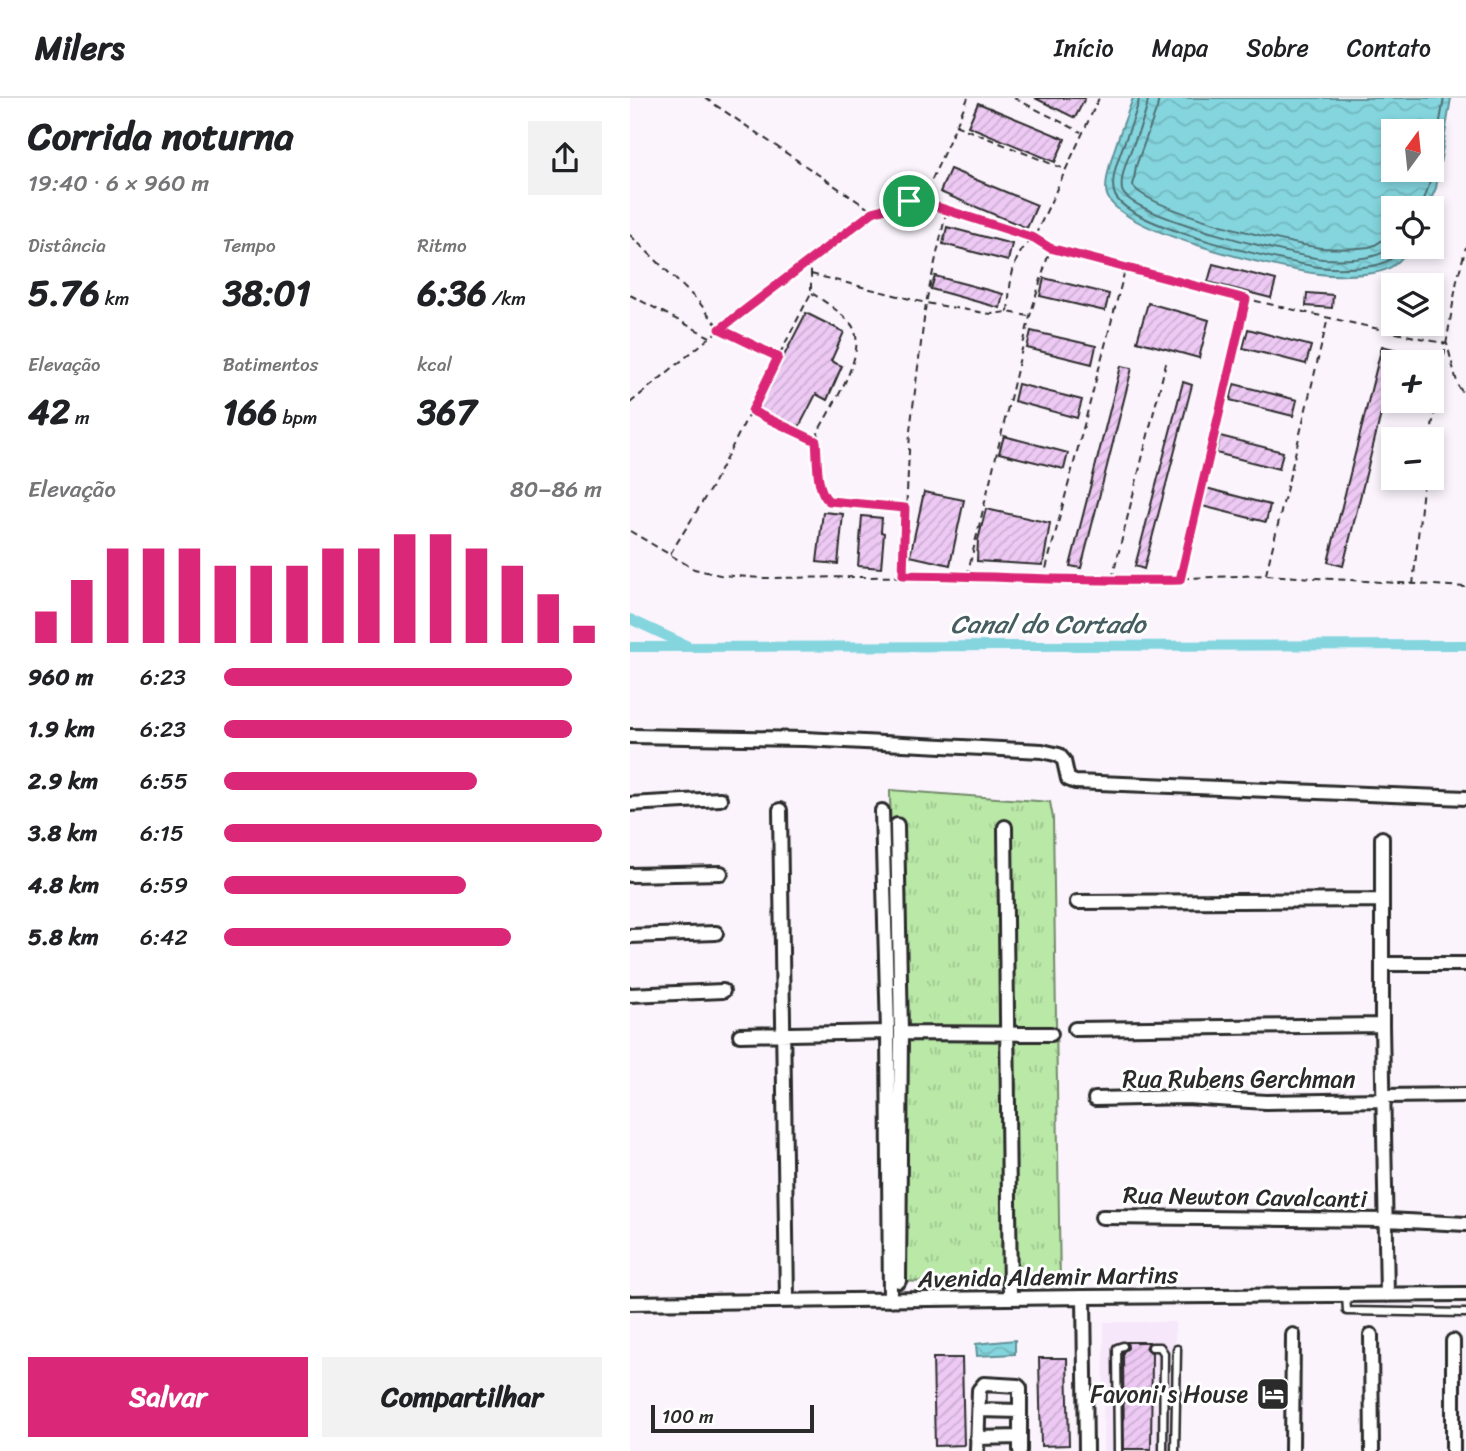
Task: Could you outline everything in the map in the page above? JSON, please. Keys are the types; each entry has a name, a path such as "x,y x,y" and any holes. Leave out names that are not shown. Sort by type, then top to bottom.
{"street":[{"path":"630,736 805,739 1042,751 1059,755 1064,761 1068,779 1075,782 1466,798"},
{"path":"630,804 720,799"},
{"path":"780,810 787,1300"},
{"path":"881,811 894,1033 900,1281"},
{"path":"890,1300 897,825"},
{"path":"1005,827 1010,1297"},
{"path":"1382,838 1387,1295"},
{"path":"630,875 721,873"},
{"path":"1077,902 1382,900"},
{"path":"630,936 716,933"},
{"path":"1382,964 1466,964"},
{"path":"630,995 723,991"},
{"path":"1076,1029 1382,1025"},
{"path":"740,1035 1051,1034"},
{"name":"Rua Rubens Gerchman","path":"1095,1099 1186,1097 1266,1102 1466,1096"},
{"name":"Rua Newton Cavalcanti","path":"1102,1217 1387,1220 1466,1224"},
{"name":"Avenida Aldemir Martins","path":"630,1303 1466,1294"},
{"path":"1084,1297 1086,1451"},
{"path":"1292,1451 1293,1335"},
{"path":"1371,1335 1372,1451"},
{"path":"1453,1342 1453,1451"},
{"path":"984,1384 1018,1386 1021,1390 1020,1411 1020,1444 977,1444 979,1390 984,1384"},
{"path":"979,1410 1020,1411"}],"lane":[{"path":"1346,1295 1347,1311 1466,1313"},
{"path":"1118,1451 1117,1348 1123,1346"},
{"path":"1152,1347 1160,1347 1164,1353 1163,1451"},
{"path":"1175,1451 1177,1349"}],"path":[{"path":"705,98 873,212"},
{"path":"922,202 967,98"},
{"path":"1014,98 1082,132"},
{"path":"1008,312 1018,253 1034,238 1099,98"},
{"path":"954,125 1064,170"},
{"path":"630,403 720,329 873,212 909,201 922,202 1034,238 1050,248 1125,269 1447,344"},
{"path":"903,575 910,431 926,303 947,212"},
{"path":"630,234 698,301 720,329 778,357"},
{"path":"1432,427 1457,280 1466,247"},
{"path":"967,576 1030,316 1050,248"},
{"path":"670,555 711,488 811,293 811,260"},
{"path":"1043,580 1125,269"},
{"path":"810,274 926,303 991,314 1008,312 1030,316"},
{"path":"811,293 852,325 856,347 853,364 816,441 823,496 829,501 905,508"},
{"path":"630,295 711,338"},
{"path":"1180,580 1246,299"},
{"path":"1265,575 1328,318"},
{"path":"1447,344 1458,386 1466,397"},
{"path":"1111,581 1166,363"},
{"path":"752,411 816,441"},
{"path":"1413,585 1423,490"},
{"path":"630,531 694,569 720,575 763,578 903,575 1111,581 1265,575 1466,587"}],"shaded area":[{"path":"1104,1322 1175,1322 1175,1451 1103,1451"}],"green space":[{"path":"890,790 1050,802 1053,818 1060,1286 895,1281"}],"water":[{"path":"1133,98 1451,98 1444,140 1444,119 1381,119 1381,182 1437,182 1432,196 1381,196 1381,259 1401,259 1385,270 1373,273 1325,275 1271,265 1203,247 1140,223 1118,209 1107,195 1108,175"},
{"path":"1015,1340 1015,1354 977,1356 976,1344"}],"building":[{"path":"1035,98 1085,98 1075,118"},
{"path":"978,103 1065,139 1055,162 968,126"},
{"path":"950,169 1037,205 1027,228 940,192"},
{"path":"947,227 1012,244 1008,261 943,244"},
{"path":"1213,264 1276,280 1271,298 1208,282"},
{"path":"935,276 1003,294 1000,308 931,289"},
{"path":"1044,278 1109,294 1105,311 1040,296"},
{"path":"1307,293 1333,295 1332,308 1306,306"},
{"path":"1148,303 1209,320 1199,358 1137,341"},
{"path":"806,313 844,332 831,361 842,366 827,400 816,394 797,431 756,410"},
{"path":"1248,329 1311,346 1306,364 1243,348"},
{"path":"1031,331 1096,346 1092,364 1027,348"},
{"path":"1382,346 1397,350 1381,350"},
{"path":"1381,350 1381,413 1343,566 1328,562"},
{"path":"1121,366 1132,368 1081,568 1070,566"},
{"path":"1183,382 1192,385 1144,569 1135,566"},
{"path":"1018,384 1082,400 1077,418 1014,401"},
{"path":"1234,384 1297,400 1293,416 1230,400"},
{"path":"1004,436 1068,453 1064,469 999,453"},
{"path":"1220,436 1283,452 1279,469 1216,453"},
{"path":"1206,488 1270,505 1266,522 1202,506"},
{"path":"924,492 964,500 950,565 910,556"},
{"path":"986,509 1050,523 1043,565 977,561 978,540"},
{"path":"823,512 843,514 838,564 817,562"},
{"path":"862,516 882,518 881,532 884,533 881,568 858,566"},
{"path":"1127,1342 1149,1342 1146,1348 1152,1353 1151,1449 1124,1449 1123,1352 1128,1348"},
{"path":"933,1358 962,1358 964,1445 935,1446"},
{"path":"1039,1358 1067,1358 1069,1445 1041,1446"}],"waterway":[{"path":"630,619 688,646"},
{"name":"Canal do Cortado","path":"630,647 1466,645"}],"place":[{"name":"Favoni's House","path":"1273,1394"}],"route":[{"path":"909,201 922,202 1034,238 1050,248 1246,299 1180,580 1043,580 903,575 905,508 829,501 823,496 821,488 816,441 752,411 778,357 720,329 873,212 909,201"}]}
